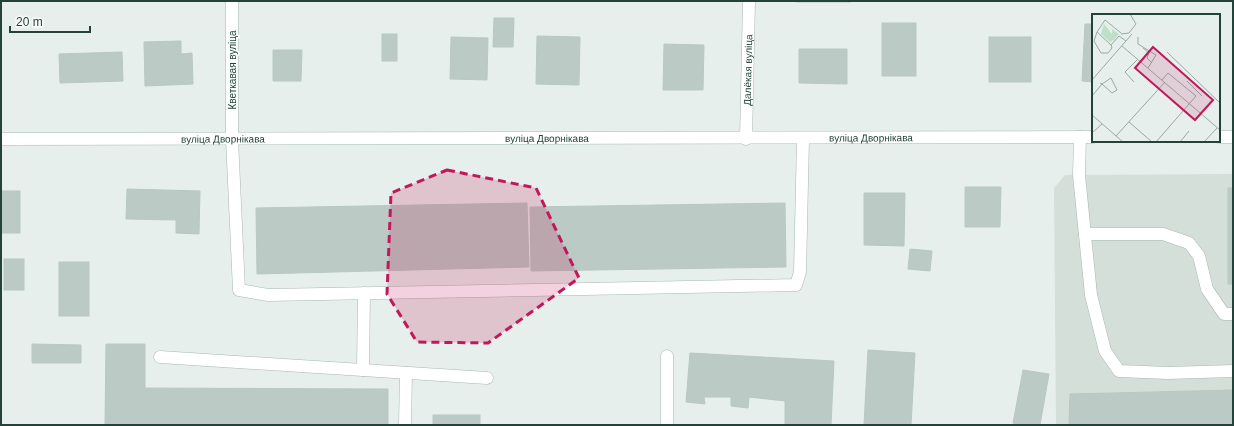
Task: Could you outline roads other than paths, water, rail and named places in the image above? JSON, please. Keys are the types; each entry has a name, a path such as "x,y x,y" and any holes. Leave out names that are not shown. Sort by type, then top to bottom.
{"street":[{"name":"Кветкавая вуліца","path":"232,1 232,139 238,290 268,295 364,294"},
{"name":"Далёкая вуліца","path":"746,139 750,1"},
{"path":"1080,137 1079,175 1085,234 1093,302 1105,351 1119,371 1168,373 1233,371"},
{"name":"вуліца Дворнікава","path":"1,139 803,139 1092,137"},
{"path":"1220,137 1233,137"},
{"path":"363,370 364,294 796,285 800,272 803,139"},
{"path":"1085,234 1164,234 1189,244 1199,256 1207,289 1224,314 1233,314"},
{"path":"667,356 667,425"},
{"path":"160,357 487,378"},
{"path":"405,425 406,373"}]}
